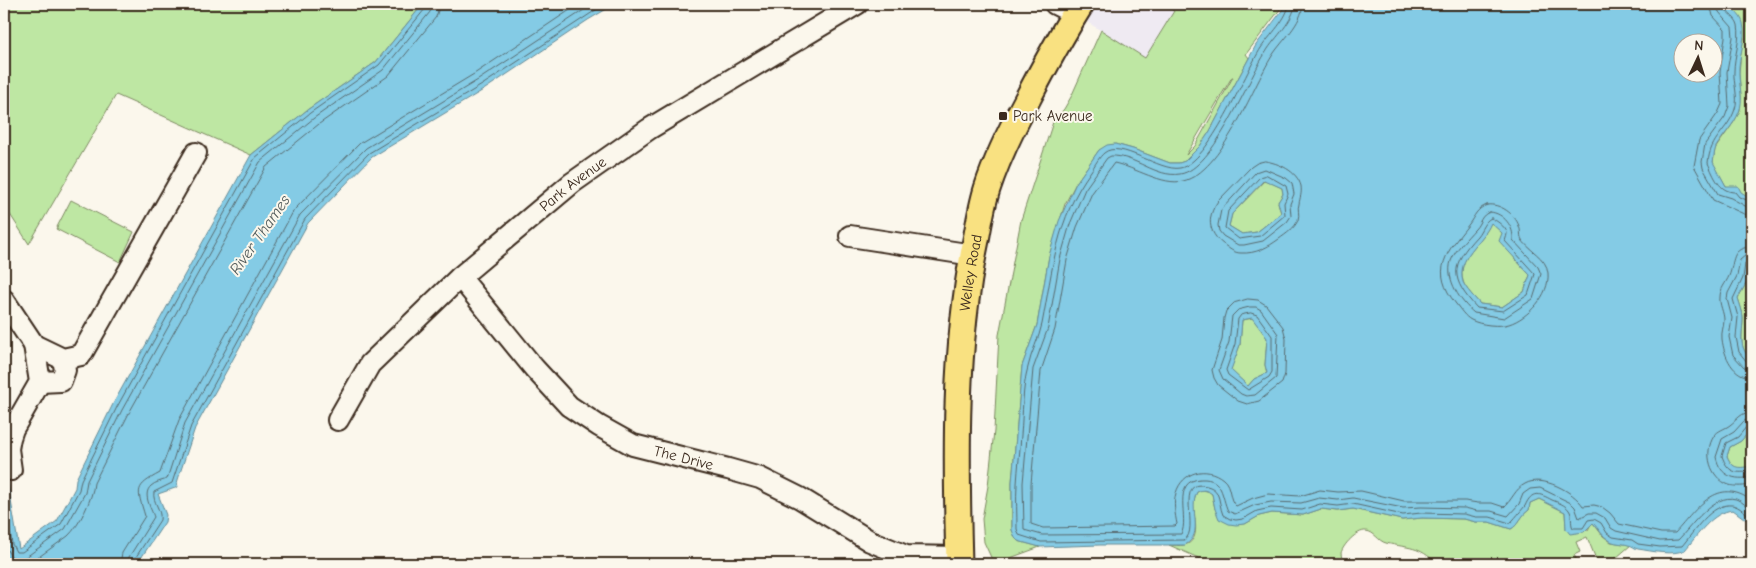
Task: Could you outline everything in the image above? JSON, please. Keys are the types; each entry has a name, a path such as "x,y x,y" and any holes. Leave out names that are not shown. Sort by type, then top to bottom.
{"main road":[{"name":"Welley Road","path":"959,561 958,461 960,363 967,286 973,255 987,190 1004,144 1049,58 1071,7"}],"street":[{"name":"Park Avenue","path":"338,420 370,364 460,277 572,183 649,130 857,4"},
{"path":"34,345 63,359 81,354 196,153"},
{"path":"850,236 973,255"},
{"name":"The Drive","path":"460,277 534,368 569,406 633,445 760,478 800,498 870,541 906,556 959,561"},
{"path":"4,300 34,345 40,382 13,429 8,449 11,470"},
{"path":"40,382 62,381 66,370 63,359"}],"shaded area":[{"path":"1081,4 1163,4 1175,11 1145,59 1075,14"}],"green space":[{"path":"4,4 423,4 376,62 307,110 251,155 116,95 29,244 4,205"},
{"path":"1163,4 1284,4 1246,54 1249,58 1210,131 1200,146 1185,161 1170,163 1115,144 1099,150 1076,183 1065,204 1049,256 1037,325 1022,366 1012,482 1012,530 1018,541 1040,547 994,564 984,542 982,519 994,431 999,335 1021,220 1053,122 1071,97 1101,30 1145,58 1174,11","holes":["1233,77 1195,146 1186,155"]},
{"path":"1725,4 1752,4 1752,199 1726,186 1713,163 1715,149 1740,110 1741,97 1739,73 1744,38 1729,6"},
{"path":"1265,180 1282,188 1283,194 1278,202 1281,213 1257,232 1242,234 1229,226 1232,214"},
{"path":"71,200 134,232 120,262 56,229"},
{"path":"1491,222 1502,233 1515,259 1530,275 1524,292 1502,307 1480,304 1470,293 1463,281 1463,265"},
{"path":"1752,259 1752,359 1744,350 1742,335 1743,316 1738,298 1748,280 1750,261"},
{"path":"1253,318 1267,338 1265,365 1267,373 1254,379 1248,386 1230,370 1240,345 1242,320"},
{"path":"1752,428 1752,466 1743,468 1734,466 1727,456 1730,447 1741,441"},
{"path":"1201,490 1212,494 1215,509 1245,524 1259,516 1272,513 1303,515 1321,509 1338,511 1353,509 1402,520 1422,518 1464,519 1476,522 1489,522 1511,529 1529,510 1530,503 1539,499 1565,512 1566,529 1588,530 1593,523 1603,536 1611,542 1631,545 1609,564 1598,564 1587,537 1576,542 1580,552 1574,555 1579,564 1438,564 1419,551 1386,543 1372,533 1362,531 1347,542 1341,553 1342,561 1325,564 1212,564 1169,545 1184,545 1190,543 1193,538 1196,527 1193,502 1197,492"}],"water":[{"name":"River Thames","path":"423,4 615,4 485,89 372,157 308,223 195,428 177,483 178,487 158,494 166,515 165,522 137,564 4,564 4,458 19,549 57,521 75,488 76,479 113,404 251,155 307,110 376,62"},
{"path":"1285,4 1725,4 1733,10 1742,20 1744,29 1739,67 1740,107 1734,121 1716,147 1713,162 1726,186 1738,186 1741,192 1752,199 1752,259 1750,261 1748,280 1738,298 1743,316 1742,335 1744,350 1752,359 1752,428 1741,441 1730,447 1727,456 1734,466 1752,466 1752,524 1733,510 1725,512 1706,525 1685,550 1674,553 1637,549 1629,545 1616,543 1604,536 1593,523 1584,532 1570,534 1566,529 1565,512 1539,499 1530,503 1529,510 1511,529 1489,522 1476,522 1464,519 1422,518 1402,520 1353,509 1338,511 1321,509 1303,515 1272,513 1259,516 1245,524 1236,525 1219,519 1212,494 1203,490 1197,492 1195,499 1194,534 1185,545 1040,547 1018,541 1012,530 1012,482 1022,366 1037,325 1049,256 1059,221 1076,183 1099,150 1107,145 1115,144 1133,149 1170,163 1185,161 1200,146 1210,131 1256,45","holes":["1264,180 1282,188 1283,194 1278,202 1281,213 1257,232 1242,234 1229,226 1232,214","1491,223 1502,233 1499,241 1530,275 1524,292 1502,307 1480,304 1463,282 1463,265","1252,318 1267,338 1265,365 1267,373 1254,379 1248,386 1231,370 1240,345 1242,320"]}],"place":[{"name":"Park Avenue","path":"1003,116"}]}
